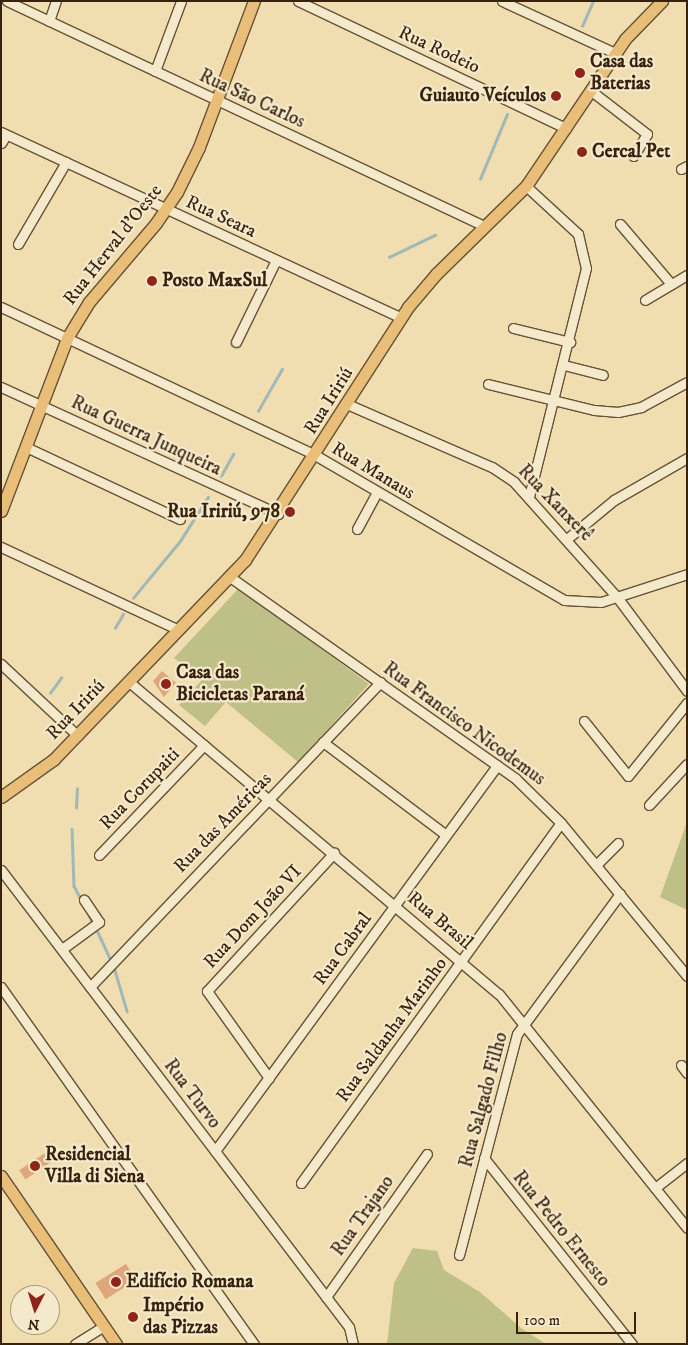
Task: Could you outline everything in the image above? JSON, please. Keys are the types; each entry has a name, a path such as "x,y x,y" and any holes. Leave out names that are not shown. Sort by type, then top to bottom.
{"main road":[{"name":"Rua Herval d'Oeste","path":"1,511 67,338 89,302 166,209 188,170 254,1"},
{"name":"Rua Iririú","path":"3,794 43,769 78,736 128,681 230,577 278,514 401,318 436,274 526,186 614,53 662,1"},
{"path":"1,1176 116,1344"}],"street":[{"name":"Rua São Carlos","path":"7,1 484,226"},
{"path":"49,21 56,1"},
{"path":"155,71 181,1"},
{"name":"Rua Rodeio","path":"298,1 566,128"},
{"path":"502,1 614,53"},
{"path":"590,90 647,134 633,156"},
{"path":"1,143 4,133"},
{"name":"Rua Seara","path":"4,133 401,318"},
{"path":"18,244 66,162"},
{"path":"526,186 572,228 584,250 585,281 529,496"},
{"path":"620,224 672,284"},
{"path":"236,342 276,260"},
{"path":"645,300 687,275"},
{"name":"Rua Manaus","path":"1,307 315,455 564,600 591,603 618,597 687,574"},
{"path":"513,328 570,342"},
{"path":"564,365 603,375"},
{"path":"488,384 604,412 628,411 687,382"},
{"name":"Rua Guerra Junqueira","path":"1,387 278,514"},
{"name":"Rua Xanxerê","path":"347,404 492,467 529,496 618,597 687,691"},
{"path":"26,448 180,519"},
{"path":"568,538 614,500 687,458"},
{"path":"357,529 377,492"},
{"path":"1,547 178,630"},
{"name":"Rua Francisco Nicodemus","path":"230,577 497,765 561,823 687,976"},
{"path":"1,664 78,736"},
{"name":"Rua Brasil","path":"128,681 462,960 499,994 687,1228"},
{"name":"Rua das Américas","path":"90,986 380,682"},
{"path":"584,721 628,776 687,703"},
{"path":"323,742 446,835"},
{"name":"Rua Corupaiti","path":"99,855 204,745"},
{"path":"649,805 687,764"},
{"name":"Rua Cabral","path":"215,1151 497,765"},
{"name":"Rua Saldanha Marinho","path":"301,1183 561,823"},
{"path":"596,865 618,843"},
{"name":"Rua Dom João VI","path":"269,1078 207,991 334,853"},
{"name":"Rua Turvo","path":"1,870 326,1297 353,1341"},
{"name":"Rua Salgado Filho","path":"459,1255 514,1043 523,1023 620,894"},
{"path":"62,949 99,922 84,900"},
{"path":"1,987 254,1344"},
{"name":"Rua Trajano","path":"326,1297 427,1154"},
{"name":"Rua Pedro Ernesto","path":"484,1158 632,1344"},
{"path":"655,1188 687,1163"},
{"path":"76,1344 104,1326"}],"green space":[{"path":"239,588 369,684 298,762 226,702 205,726 179,705 202,680 174,658"},
{"path":"687,822 687,910 660,897"},
{"path":"413,1248 437,1251 444,1270 480,1292 521,1328 546,1344 387,1344 394,1283"}],"building":[{"name":"Casa das Bicicletas Paraná","path":"162,671 176,683 164,697 153,681"},
{"name":"Residencial Villa di Siena","path":"45,1153 51,1162 25,1179 19,1170"},
{"name":"Edifício Romana","path":"126,1264 136,1280 106,1299 95,1283"}],"waterway":[{"path":"582,26 593,1"},
{"path":"480,179 507,114"},
{"path":"389,257 435,235"},
{"path":"258,411 282,369"},
{"path":"221,476 233,454"},
{"path":"133,598 180,541 208,497"},
{"path":"115,628 123,614"},
{"path":"50,693 61,678"},
{"path":"76,808 77,789"},
{"path":"72,829 74,886 81,899"},
{"path":"88,913 93,924"},
{"path":"96,928 114,967 127,1011"}],"place":[{"name":"Casa das Baterias","path":"580,73"},
{"name":"Guiauto Veículos","path":"556,96"},
{"name":"Cercal Pet","path":"582,152"},
{"name":"Posto MaxSul","path":"152,281"},
{"name":"Rua Iririú, 978","path":"290,512"},
{"name":"Casa das Bicicletas Paraná","path":"166,684"},
{"name":"Residencial Villa di Siena","path":"35,1166"},
{"name":"Edifício Romana","path":"116,1282"},
{"name":"Império das Pizzas","path":"133,1317"}]}
